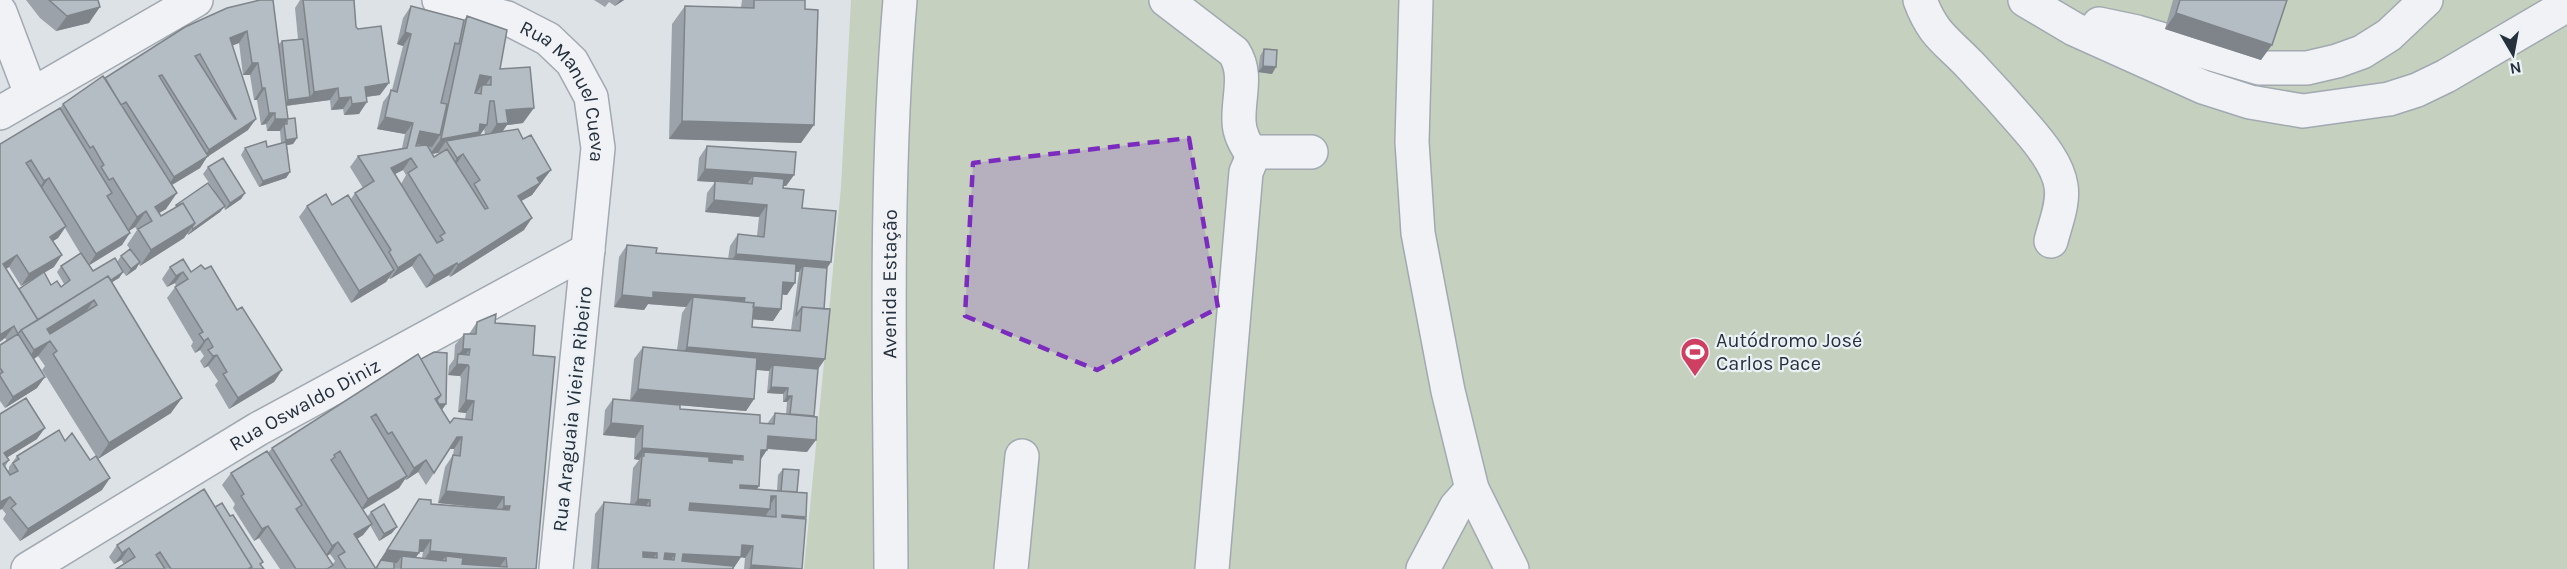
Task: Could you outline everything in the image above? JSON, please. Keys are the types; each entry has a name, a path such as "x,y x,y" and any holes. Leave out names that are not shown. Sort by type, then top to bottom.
{"street":[{"path":"0,113 196,0"},
{"name":"Rua Manuel Cueva","path":"439,0 507,18 548,39 572,62 591,97 598,148 588,250"},
{"name":"Avenida Estação","path":"891,569 890,252 896,47 900,0"},
{"path":"1166,0 1234,52 1240,62 1242,80 1239,121 1243,138 1253,156"},
{"path":"1416,0 1412,142 1418,233 1448,391 1472,489 1512,569"},
{"path":"1920,0 1932,27 1941,39 1960,55 1999,96 2039,142 2050,160 2061,186 2061,200 2051,241"},
{"path":"2025,0 2074,29 2203,87 2250,102 2303,111 2378,101 2417,90 2446,76 2567,5"},
{"path":"2074,29 2088,24 2102,24 2259,68 2307,68 2337,62 2362,52 2389,35 2426,0"},
{"path":"0,12 31,94"},
{"path":"1212,569 1246,172 1253,156 1270,151 1311,152"},
{"name":"Rua Oswaldo Diniz","path":"28,569 258,429 588,250"},
{"name":"Rua Araguaia Vieira Ribeiro","path":"556,569 588,250"},
{"path":"1011,569 1022,456"},
{"path":"1423,569 1456,507 1472,489"}],"highlighted area":[{"path":"1189,138 1218,308 1097,370 965,316 973,163"}],"green space":[{"name":"Autódromo José Carlos Pace","path":"851,0 2567,0 2567,569 804,569 841,187"}],"building":[{"path":"49,0 98,0 100,7 67,16"},
{"path":"260,0 273,0 288,119 275,119 275,113 269,113 258,63 252,63 247,31 230,38 256,119 209,150 162,75 159,76 208,156 174,177 126,102 121,105 105,78 185,27 227,8","holes":["200,54 235,119 195,56"]},
{"path":"303,0 354,0 358,29 381,26 389,83 365,87 367,102 352,104 351,97 339,98 338,88 314,92"},
{"path":"754,0 805,0 805,9 818,10 814,125 682,121 685,6 754,8"},
{"path":"2180,0 2287,0 2272,45 2176,13"},
{"path":"411,6 464,20 459,44 455,43 441,103 447,104 440,135 420,131 416,146 427,145 434,157 447,149 485,209 488,208 474,184 480,180 463,154 457,158 446,141 518,129 523,139 531,135 551,170 537,178 540,183 518,196 532,218 458,265 457,263 434,276 420,254 398,268 389,252 391,250 355,193 374,181 358,156 407,148 413,123 385,117 391,90 397,92 411,34 405,32","holes":["411,158 417,167 408,173 445,233 440,236 443,240 437,243 391,168"]},
{"path":"467,16 507,30 500,69 530,67 534,108 506,110 508,123 497,124 494,101 490,101 487,125 480,124 479,132 441,139","holes":["480,75 491,77 491,85 482,85 481,94 475,93"]},
{"path":"303,39 310,97 288,100 282,41"},
{"path":"1264,49 1277,50 1276,67 1263,66"},
{"path":"103,76 177,193 155,207 161,216 183,203 195,223 151,250 138,229 152,221 146,211 137,217 113,178 109,180 101,167 104,165 93,146 90,148 63,104"},
{"path":"60,108 112,193 107,196 130,233 96,254 49,178 44,181 31,160 26,163 66,226 50,237 62,255 29,274 17,255 3,264 38,320 18,334 14,326 0,335 0,144"},
{"path":"295,118 297,138 286,140 284,124 287,124 287,119"},
{"path":"266,141 267,147 286,142 290,172 263,181 245,148"},
{"path":"707,146 796,152 794,175 705,169"},
{"path":"223,158 245,193 230,203 208,167"},
{"path":"753,176 784,179 783,188 804,190 802,208 836,211 831,262 736,254 738,234 764,237 767,205 714,200 715,181 752,184"},
{"path":"208,183 225,206 193,229 195,223 183,203 176,205"},
{"path":"326,194 332,205 348,195 394,270 359,291 307,206"},
{"path":"627,245 657,248 656,253 796,264 795,283 783,282 781,309 753,307 754,303 744,302 745,298 653,292 653,298 622,295"},
{"path":"130,249 140,262 131,269 121,256"},
{"path":"81,253 93,271 115,258 123,272 111,280 108,276 38,320 19,289 44,272 51,285 57,281 61,287 70,280 61,266"},
{"path":"183,259 191,272 201,265 205,269 211,266 237,310 242,307 282,370 238,398 223,374 227,372 217,355 213,356 208,350 213,347 208,338 204,341 199,334 203,332 175,287 188,279 183,272 176,276 170,267"},
{"path":"803,266 827,268 824,309 802,307 796,316"},
{"path":"108,276 182,398 109,443 53,354 57,351 50,341 34,350 21,330","holes":["94,300 97,305 50,334 47,329"]},
{"path":"693,297 754,303 752,327 800,331 802,307 830,309 825,359 687,347"},
{"path":"496,314 495,323 535,326 533,355 555,357 536,569 401,569 402,556 446,561 446,556 463,558 462,564 507,567 506,558 430,551 431,540 420,540 419,553 387,550 419,499 431,500 431,504 509,510 510,506 504,506 504,497 446,491 453,455 460,456 462,437 457,437 434,473 426,460 414,468 392,432 388,434 376,414 371,417 407,476 368,499 340,451 334,455 335,457 331,460 372,524 354,534 376,569 346,569 338,556 345,552 338,542 332,546 272,448 418,354 441,395 435,399 450,423 454,418 472,420 474,401 466,400 469,367 457,364 458,354 469,355 470,349 463,349 464,334 476,334 477,322"},
{"path":"18,334 45,377 13,397 0,376 3,372 0,368 0,345"},
{"path":"643,347 757,358 754,399 638,389"},
{"path":"434,352 447,353 446,404 439,404 437,400 441,395 421,359"},
{"path":"773,365 818,369 814,416 790,414 792,396 787,396 788,388 771,387"},
{"path":"26,398 45,428 4,453 9,460 3,464 10,475 18,471 13,463 19,459 17,456 59,430 65,441 72,433 90,460 96,456 110,478 28,529 11,508 16,504 10,497 0,502 0,414"},
{"path":"613,399 680,405 680,409 760,415 760,423 774,424 775,413 817,417 816,440 768,436 767,450 761,450 759,486 740,485 740,488 807,493 806,517 782,515 782,517 806,519 802,569 751,565 753,546 742,545 741,557 683,554 682,561 733,566 733,569 598,569 604,502 650,506 650,500 638,499 644,452 709,457 709,461 732,463 732,459 743,460 743,456 642,448 643,426 611,423","holes":["771,496 776,496 776,517 689,510 690,503 770,509","643,552 657,553 657,558 643,557","665,553 675,554 674,560 664,559"]},
{"path":"267,451 302,505 296,509 333,565 327,569 296,569 268,526 262,529 241,496 244,494 231,473"},
{"path":"783,469 799,470 797,492 781,491"},
{"path":"204,489 252,567 248,569 171,569 160,552 156,555 165,569 116,569 135,557 129,548 122,553 117,545"},
{"path":"222,503 230,516 233,515 263,562 260,564 264,569 250,569 252,567 215,507"},
{"path":"384,504 397,527 384,534 371,512"},
{"path":"381,560 394,562 394,569 376,569"}],"place":[{"name":"Autódromo José Carlos Pace","path":"1695,378"}]}
